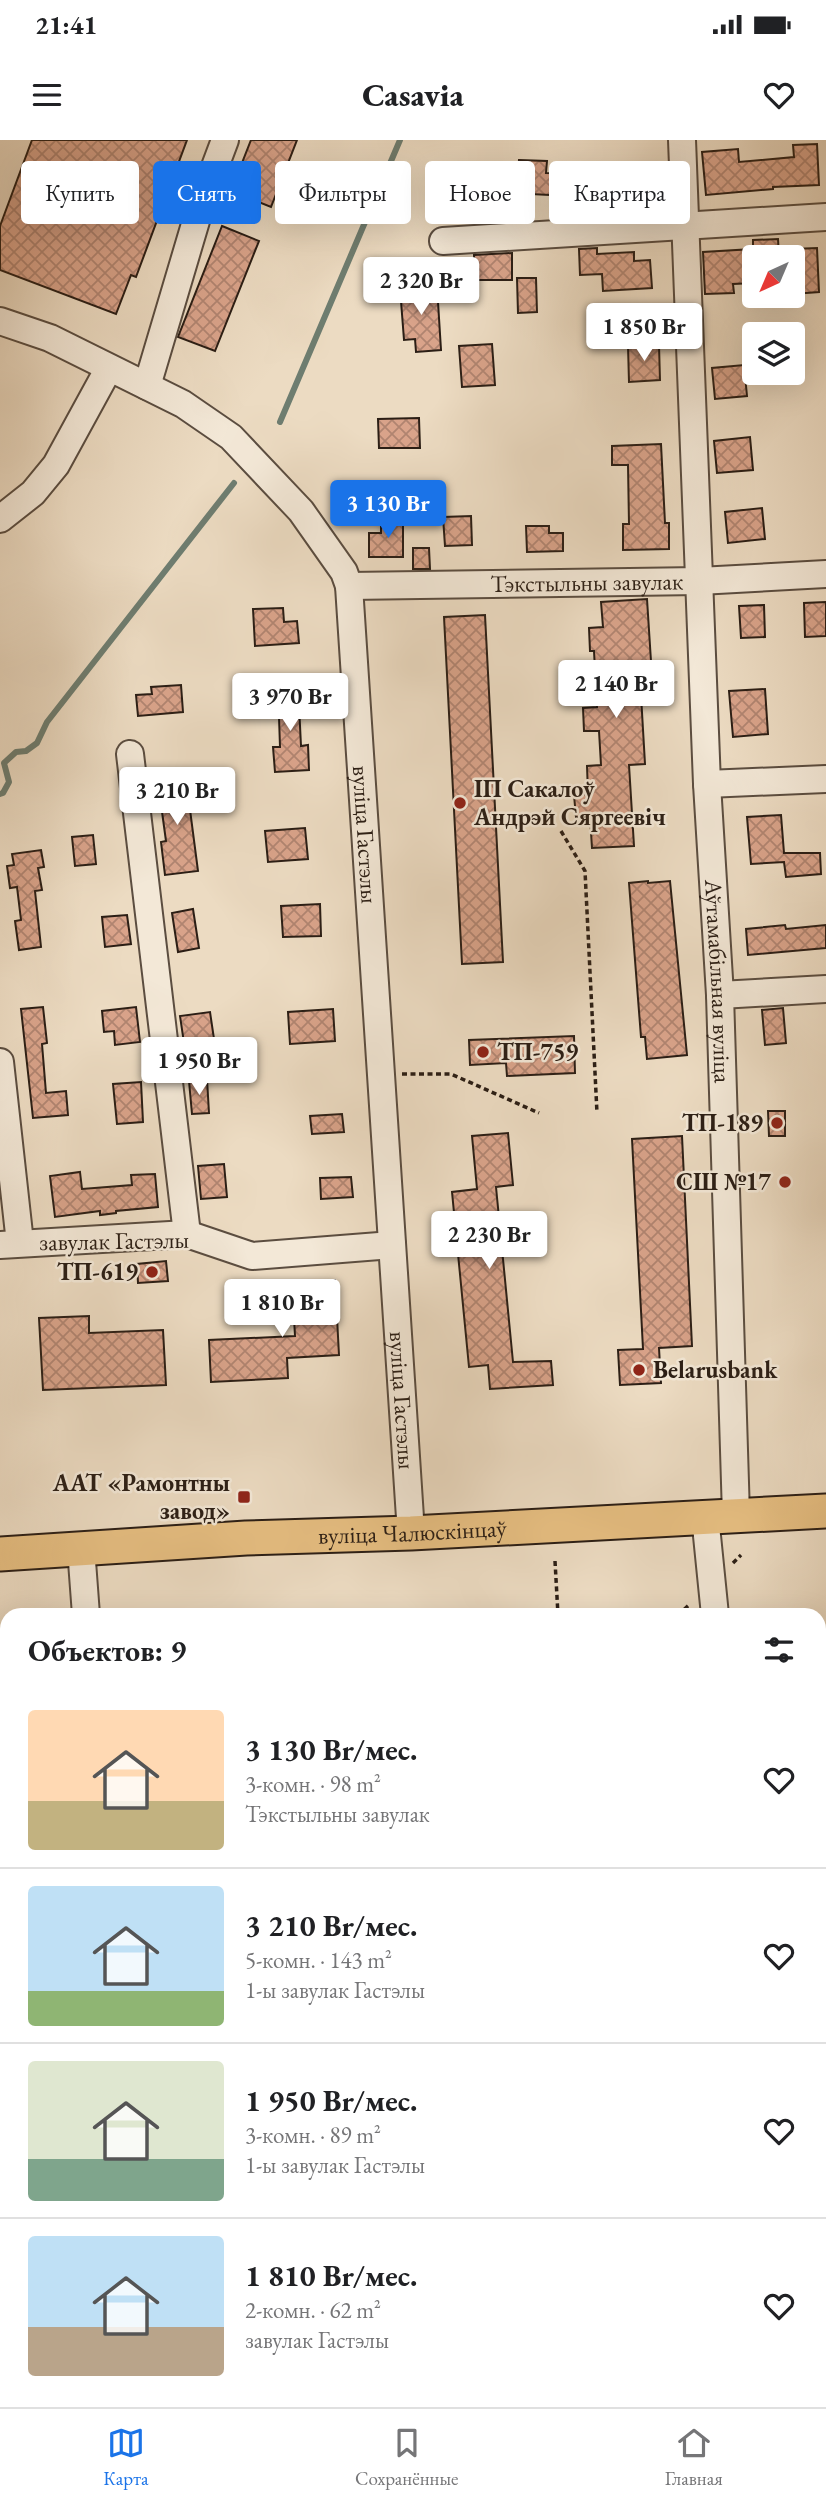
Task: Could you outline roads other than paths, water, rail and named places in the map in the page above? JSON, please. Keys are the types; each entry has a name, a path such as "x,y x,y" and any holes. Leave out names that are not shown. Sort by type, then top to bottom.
{"main road":[{"name":"вуліца Чалюскінцаў","path":"0,1553 246,1538 411,1533 826,1511"}],"street":[{"path":"147,386 201,204 225,140"},
{"name":"Аўтамабільная вуліца","path":"682,140 707,784 720,995 721,1515 715,1608"},
{"path":"443,241 826,218"},
{"name":"вуліца Гастэлы","path":"0,321 50,338 183,404 230,437 301,511 344,572 349,586 411,1533"},
{"path":"0,519 33,493 56,465 109,368"},
{"name":"Тэкстыльны завулак","path":"349,586 699,581 826,574"},
{"path":"130,754 187,1234"},
{"path":"707,784 826,779"},
{"path":"720,995 826,989"},
{"path":"0,1062 10,1244"},
{"name":"завулак Гастэлы","path":"10,1244 187,1234 252,1256 392,1245"},
{"path":"81,1548 85,1608"}],"waterway":[{"path":"280,422 400,140"},
{"path":"0,794 9,782 4,763 16,752 26,751 37,743 47,722 234,483"}],"place":[{"name":"ІП Сакалоў Андрэй Сяргеевіч","path":"460,803"},
{"name":"ТП-759","path":"483,1052"},
{"name":"ТП-189","path":"777,1123"},
{"name":"СШ №17","path":"785,1182"},
{"name":"ТП-619","path":"152,1272"},
{"name":"Belarusbank","path":"639,1370"},
{"name":"ААТ «Рамонтны завод»","path":"244,1497"}]}
